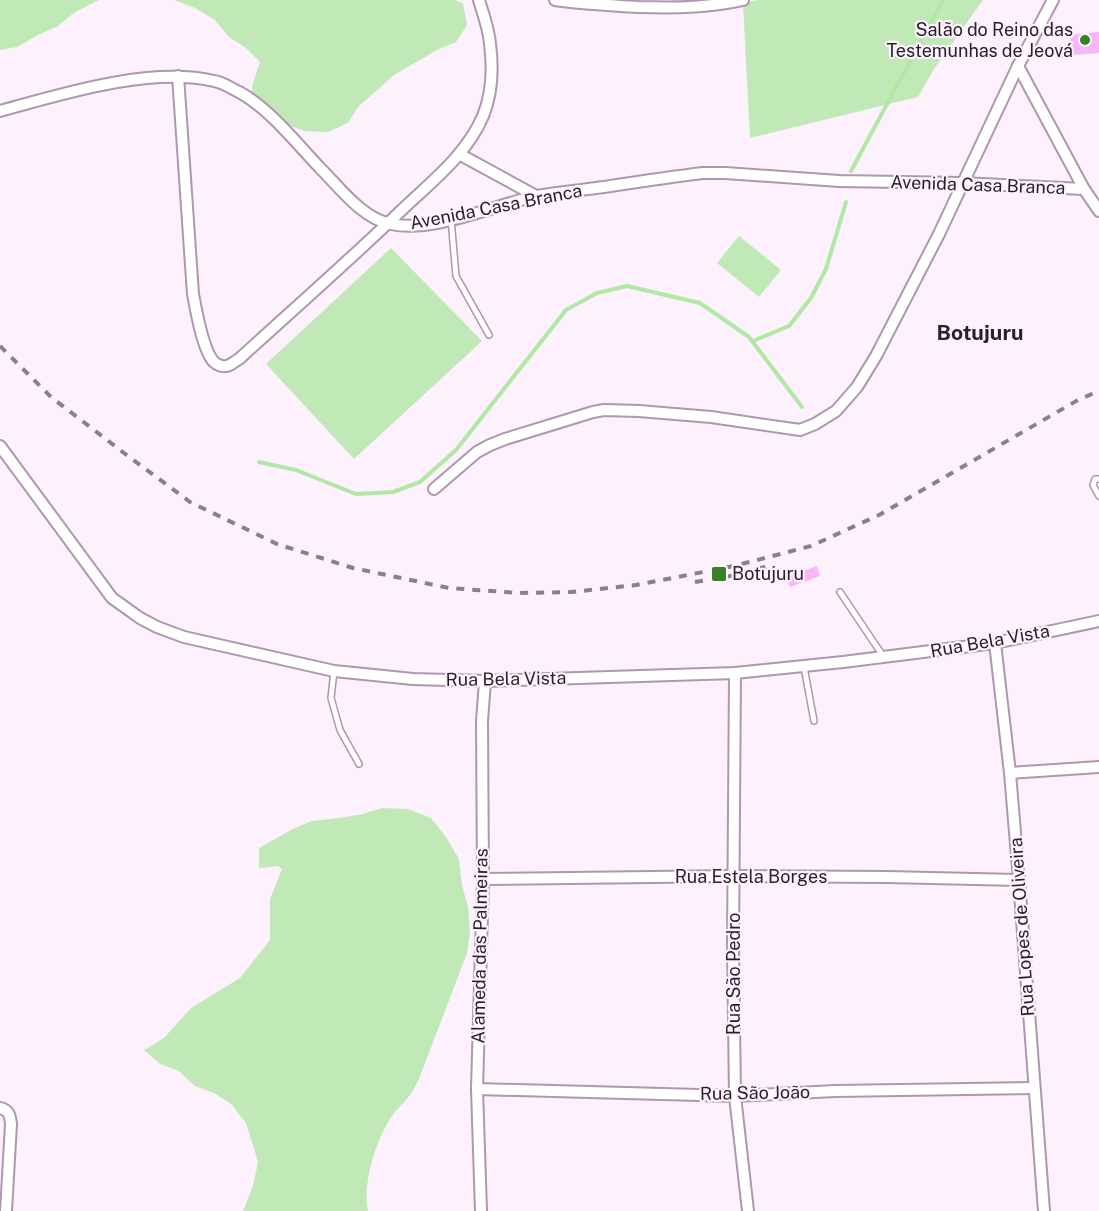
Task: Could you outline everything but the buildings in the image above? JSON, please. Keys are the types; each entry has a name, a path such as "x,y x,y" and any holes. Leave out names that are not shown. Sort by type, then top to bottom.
{"street":[{"path":"178,76 193,294 200,326 213,361 220,366 228,366 239,359 388,224 459,154 475,133 484,115 490,94 490,42 479,0"},
{"path":"555,0 676,9 727,4 743,0"},
{"path":"434,489 477,452 490,445 593,412 639,411 711,417 800,430 836,411 857,387 876,356 939,234 1018,66 1053,0"},
{"path":"1018,66 1084,189 1099,212"},
{"name":"Avenida Casa Branca","path":"0,111 76,91 144,79 178,76 215,81 240,92 268,113 357,206 388,224 402,226 419,226 451,219 536,196 703,173 839,181 962,183 1084,189"},
{"path":"459,154 536,196"},
{"name":"Rua Bela Vista","path":"0,446 112,598 140,618 156,627 184,637 334,671 413,679 485,681 735,673 995,643 1098,622"},
{"name":"Rua Lopes de Oliveira","path":"995,643 1010,773 1044,1211"},
{"name":"Rua São Pedro","path":"735,673 733,946 735,1096 748,1211"},
{"name":"Alameda das Palmeiras","path":"481,1211 477,1089 483,879 482,721 485,681"},
{"path":"1010,773 1099,766"},
{"name":"Rua Estela Borges","path":"483,879 735,876 1019,880"},
{"name":"Rua São João","path":"477,1089 735,1096 835,1091 1034,1088"},
{"path":"0,1108 6,1109 11,1124 6,1211"}],"lane":[{"path":"451,219 456,276 489,335"},
{"path":"1099,479 1095,479 1093,485 1099,496"},
{"path":"840,592 884,657"},
{"path":"804,666 814,721"},
{"path":"334,671 331,698 340,730 359,764"}],"green space":[{"path":"0,0 99,0 75,12 58,26 17,47 0,50"},
{"path":"174,0 454,0 463,3 467,25 456,42 437,50 394,75 358,107 348,123 328,132 304,131 283,123 250,102 260,62 246,48 229,37 215,20 195,8"},
{"path":"758,0 983,0 934,69 918,97 750,138 743,3"},
{"path":"739,236 781,270 759,297 717,263"},
{"path":"391,248 482,341 354,459 266,364"},
{"path":"382,808 408,809 431,818 459,859 462,886 468,906 470,933 467,953 419,1079 409,1097 388,1123 372,1160 367,1187 368,1211 243,1211 253,1186 258,1162 246,1123 231,1104 214,1093 195,1086 179,1071 160,1064 144,1050 164,1038 191,1008 240,978 270,940 270,899 282,869 278,866 259,868 259,848 312,821 363,814"}],"waterway":[{"path":"851,171 943,0"},
{"path":"753,341 789,326 811,298 826,269 846,202"},
{"path":"259,462 296,470 356,494 393,492 420,482 456,450 566,310 597,293 627,286 700,303 749,337 802,407"}],"railway":[{"path":"0,346 51,397 190,502 277,544 353,568 449,588 520,593 572,592 636,585 734,566 811,546 879,515 1078,400 1099,391"},
{"path":"695,582 736,575 771,565"}],"place":[{"name":"Salão do Reino das Testemunhas de Jeová","path":"1085,40"},
{"name":"Botujuru","path":"719,574"}],"district":[{"name":"Botujuru","path":"980,333"}]}
